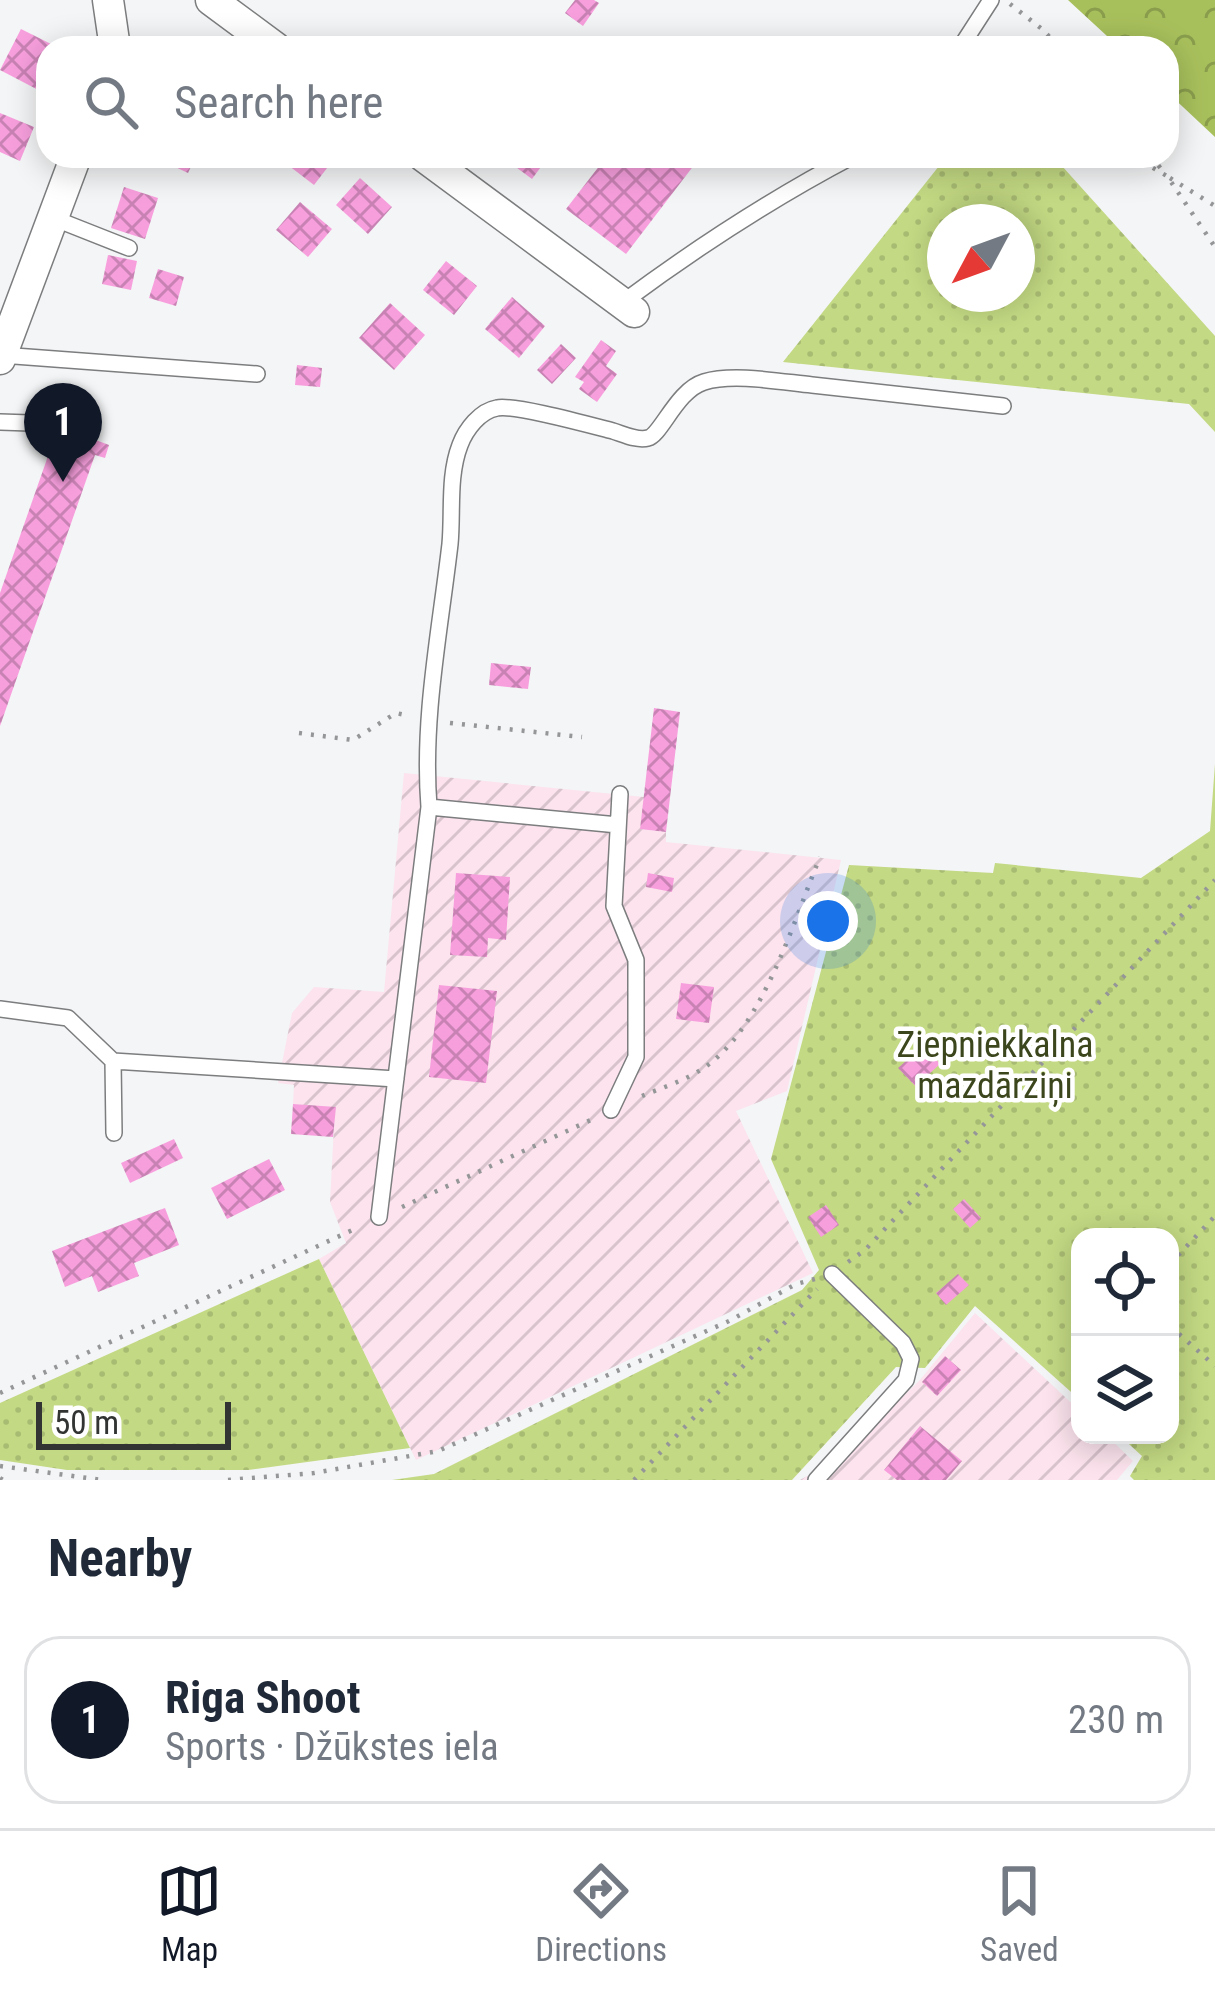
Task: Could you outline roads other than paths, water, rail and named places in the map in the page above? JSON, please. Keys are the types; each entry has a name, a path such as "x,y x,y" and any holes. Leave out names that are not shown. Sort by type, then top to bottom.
{"street":[{"path":"108,0 114,36"},
{"path":"211,0 260,36"},
{"path":"1,357 71,168"},
{"path":"438,168 628,308"}],"lane":[{"path":"968,36 991,0"},
{"path":"628,308 695,249 830,168"},
{"path":"52,218 129,248"},
{"path":"1,357 257,374"},
{"path":"379,1217 429,807 428,721 451,536 451,496 462,438 483,414 500,407 643,440 655,436 668,412 697,384 716,379 1003,406"},
{"path":"0,422 62,433"},
{"path":"611,1110 636,1058 635,960 614,906 620,794"},
{"path":"429,807 618,825"},
{"path":"0,1009 68,1018 112,1061 396,1079"},
{"path":"112,1061 114,1133"},
{"path":"816,1480 906,1380 910,1359 904,1343 832,1274"}],"place":[{"name":"Riga Shoot","path":"63,482"}],"park label":[{"name":"Ziepniekkalna mazdārziņi","path":"995,1066"}]}
